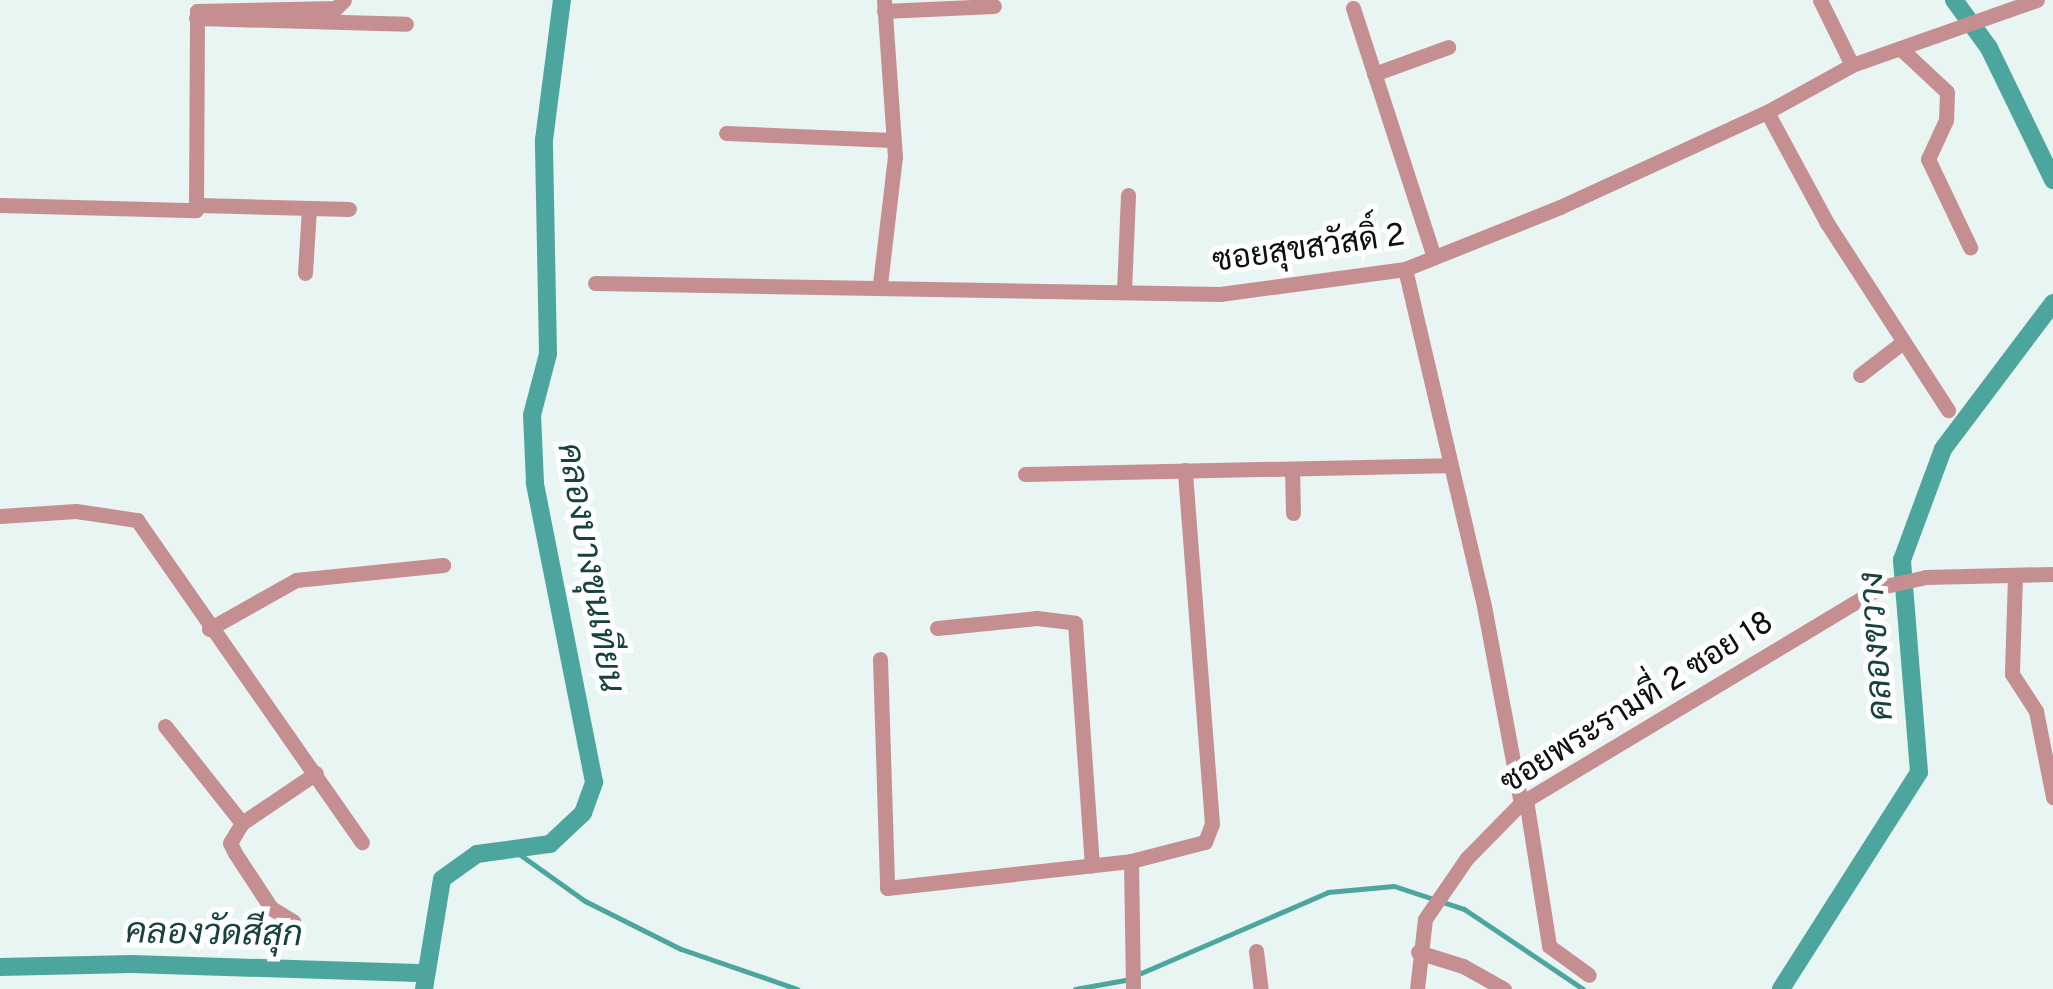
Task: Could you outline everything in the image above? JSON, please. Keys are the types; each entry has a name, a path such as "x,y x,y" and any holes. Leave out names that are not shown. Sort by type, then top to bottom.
{"street":[{"path":"0,206 191,213 198,205 196,18 202,7 336,8 344,0"},
{"path":"1820,0 1852,65"},
{"name":"ซอยสุขสวัสดิ์ 2","path":"595,283 880,284 1220,294 1405,269 1767,112 1852,65 2037,0"},
{"path":"880,284 892,140 884,6 994,6"},
{"path":"1353,8 1434,258"},
{"path":"196,18 406,24"},
{"path":"1374,74 1448,48"},
{"path":"1900,48 1947,92 1946,120 1928,159 1970,247"},
{"path":"1767,112 1827,223 1948,410"},
{"path":"726,133 892,140"},
{"path":"1124,291 1128,195"},
{"path":"198,205 349,209"},
{"path":"305,273 309,208"},
{"path":"1405,269 1446,465 1484,606 1549,946 1589,974"},
{"path":"1860,375 1903,342"},
{"path":"1025,474 1446,465"},
{"path":"1292,469 1293,513"},
{"path":"880,659 887,888 1132,861 1205,842 1211,834 1185,470"},
{"path":"0,516 76,511 137,520 209,629 362,842"},
{"path":"209,629 296,580 443,566"},
{"name":"ซอยพระรามที่ 2 ซอย 18","path":"1417,989 1418,952 1425,919 1448,882 1524,802 1881,587 1926,577 2053,574"},
{"path":"2015,576 2012,674 2036,711 2053,798"},
{"path":"937,628 1037,618 1076,623 1092,865"},
{"path":"165,726 242,823"},
{"path":"293,922 270,908 230,843 242,823 316,773"},
{"path":"1132,861 1132,989"},
{"path":"1256,951 1260,989"},
{"path":"1418,952 1463,966 1504,989"}],"waterway":[{"name":"คลองบางขุนเทียน","path":"424,989 442,879 477,854 550,844 583,813 594,782 535,483 532,415 548,354 544,140 562,0"},
{"name":"คลองขวาง","path":"1954,0 1989,48 2053,180"},
{"name":"คลองขวาง","path":"1781,989 1919,772 1902,560 1943,449 2053,303"},
{"path":"512,849 585,901 681,949 797,989"},
{"path":"1075,989 1125,980 1328,892 1394,886 1464,909 1583,989"},
{"name":"คลองวัดสีสุก","path":"0,967 132,964 426,973"}]}
